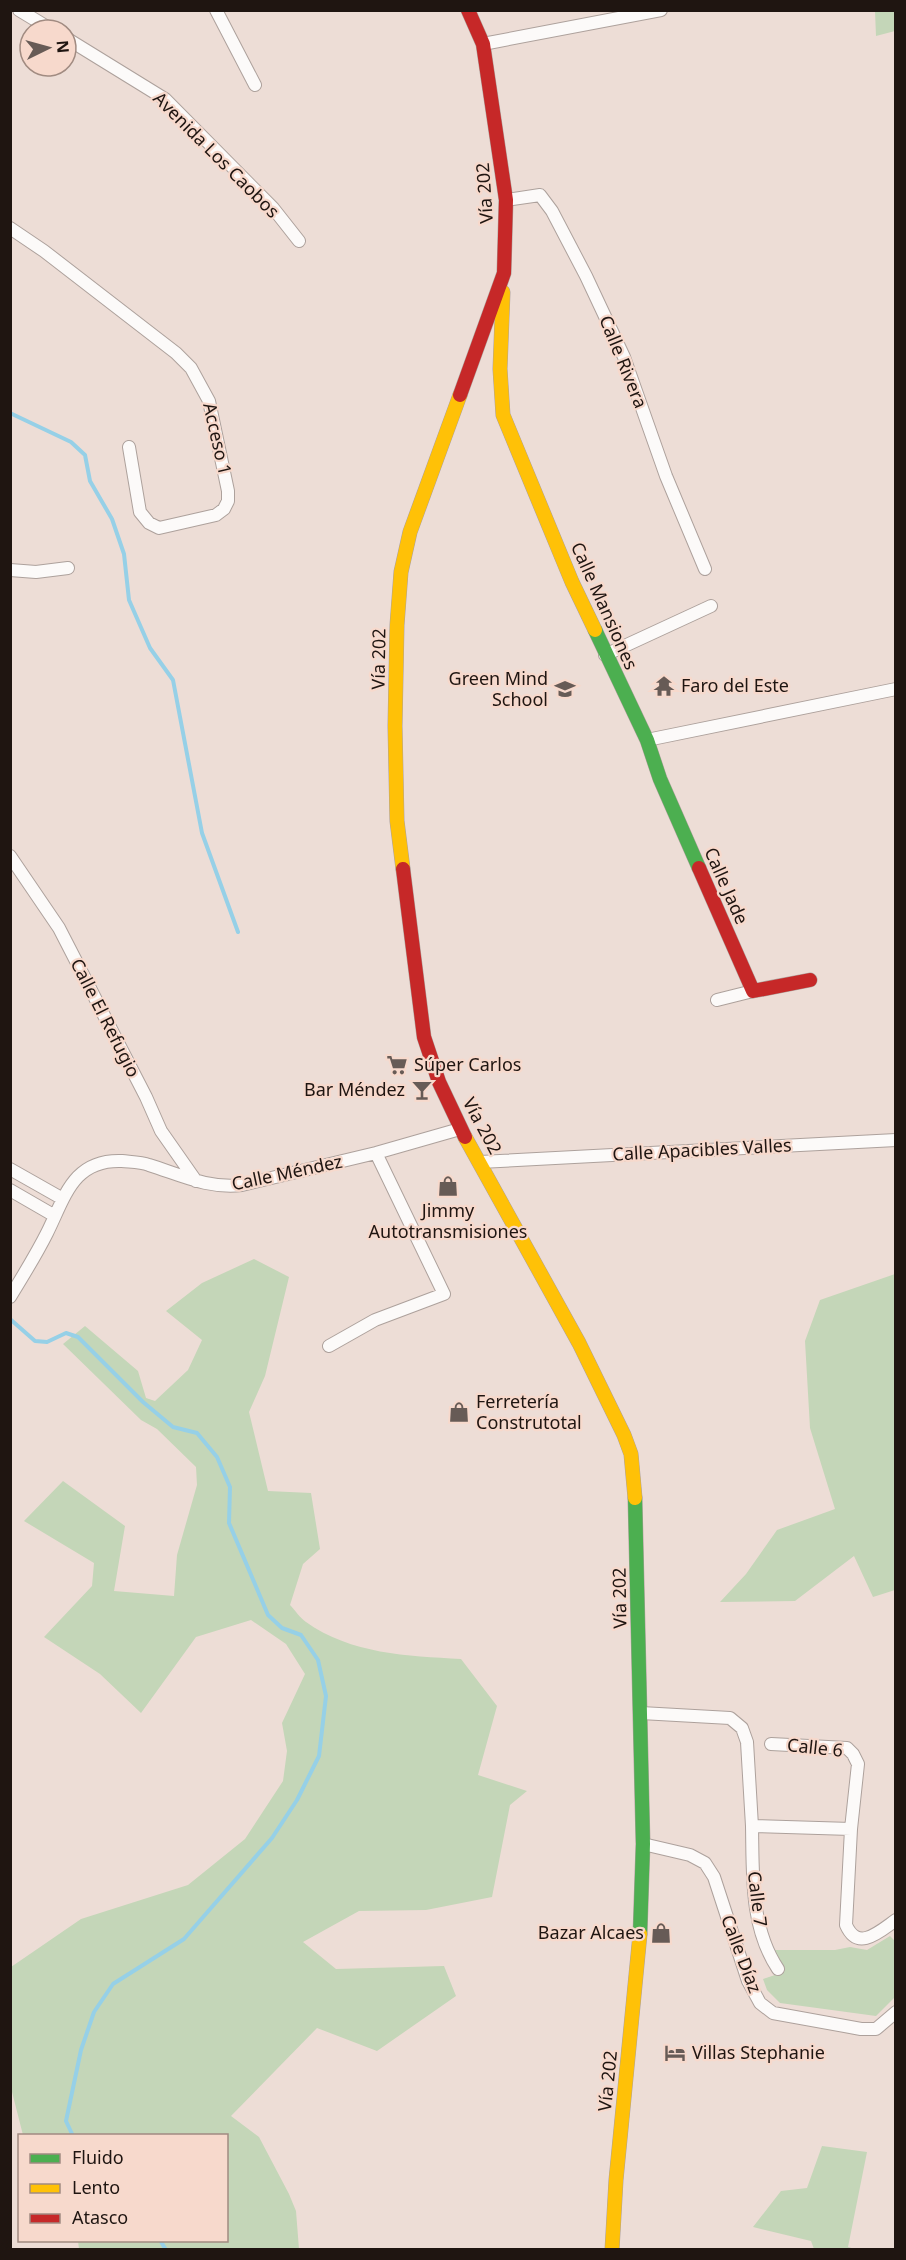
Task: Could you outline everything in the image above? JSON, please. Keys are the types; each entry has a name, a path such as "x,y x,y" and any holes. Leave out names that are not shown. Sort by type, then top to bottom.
{"main road":[{"name":"Vía 202","path":"468,10 483,44 494,109 506,200 504,273 410,532 401,572 397,625 395,726 397,820 424,1037 439,1082 460,1130 480,1162 579,1343 631,1454 636,1502 641,1713 643,1844 641,1930 616,2180 612,2250"},
{"name":"Calle Mansiones","path":"504,273 499,342 499,392 503,415 572,582 647,740"},
{"name":"Calle Jade","path":"647,740 660,779 753,991"},
{"path":"753,991 810,980"}],"street":[{"path":"20,10 33,18"},
{"path":"216,10 255,85"},
{"path":"483,44 661,10"},
{"name":"Avenida Los Caobos","path":"78,45 165,99 273,208 299,241"},
{"name":"Calle Rivera","path":"506,200 540,195 552,211 594,292 624,357 666,476 705,569"},
{"name":"Acceso 1","path":"10,228 44,251 176,352 191,368 209,401 228,491 228,501 224,509 216,515 159,528 149,523 140,512 129,447"},
{"path":"10,570 36,573 68,568"},
{"path":"605,655 711,606"},
{"path":"647,740 896,689"},
{"name":"Calle El Refugio","path":"10,856 59,928 146,1096 161,1131 196,1181"},
{"path":"717,1000 753,991"},
{"name":"Calle Méndez","path":"10,1297 47,1233 63,1199 80,1174 99,1163 113,1161 146,1164 196,1181 224,1187 242,1185 376,1153 460,1130"},
{"name":"Calle Apacibles Valles","path":"480,1162 896,1140"},
{"path":"329,1346 375,1320 444,1294 376,1153"},
{"path":"10,1169 63,1199"},
{"path":"10,1190 55,1215"},
{"name":"Calle 7","path":"641,1713 730,1718 742,1728 747,1742 753,1895 767,1953 778,1969"},
{"name":"Calle 6","path":"771,1744 847,1748 853,1754 858,1764 851,1829 846,1925 850,1934 865,1939 876,1935 896,1920"},
{"path":"752,1826 851,1829"},
{"name":"Calle Díaz","path":"643,1844 690,1855 705,1863 714,1876 748,1981 760,2003 773,2013 861,2029 876,2029 896,2012"}],"green space":[{"path":"875,11 895,11 895,31 876,36"},
{"path":"254,1259 289,1277 265,1376 249,1412 268,1491 311,1493 320,1549 303,1564 290,1605 304,1620 323,1633 361,1647 400,1654 461,1659 497,1706 478,1775 527,1791 510,1805 492,1897 426,1910 359,1911 303,1942 336,1969 444,1966 456,1996 377,2051 317,2028 231,2116 259,2137 289,2194 296,2211 299,2249 79,2249 78,2242 228,2242 228,2134 23,2134 11,2088 11,1967 81,1919 188,1885 245,1839 283,1781 287,1751 282,1723 305,1674 286,1644 251,1620 196,1637 141,1713 100,1674 44,1637 92,1586 94,1563 24,1521 63,1481 125,1526 114,1591 174,1596 177,1555 197,1485 196,1467 157,1429 141,1420 63,1344 85,1326 138,1371 146,1398 155,1401 188,1370 202,1340 166,1311 202,1283"},
{"path":"895,1274 895,1590 873,1597 854,1556 795,1601 720,1602 746,1574 777,1530 835,1509 810,1428 805,1341 820,1300"},
{"path":"890,1936 895,1941 895,1997 876,2016 780,2003 767,1990 763,1979 784,1972 773,1950 835,1950 850,1947 867,1950"},
{"path":"822,2146 867,2152 848,2247 855,2249 814,2249 811,2241 753,2227 781,2191 807,2188"}],"waterway":[{"path":"10,413 71,442 85,455 90,481 112,519 124,554 129,600 150,648 173,680 202,833 238,932"},
{"path":"10,1319 35,1341 47,1342 66,1333 78,1337 143,1402 173,1427 197,1433 217,1457 230,1487 229,1523 268,1615 282,1628 301,1635 318,1660 326,1696 319,1756 297,1800 272,1838 184,1939 113,1984 94,2012 81,2050 66,2121 72,2134"},
{"path":"161,2242 166,2250"}],"traffic: fast":[{"path":"595,630 647,740 660,779 699,868"},
{"path":"635,1498 643,1844 640,1934"}],"traffic: slow":[{"path":"503,292 500,369 503,415 572,582 595,630"},
{"path":"403,869 397,821 395,726 397,625 401,572 410,532 460,395"},
{"path":"465,1137 579,1343 624,1435 631,1454 635,1498"},
{"path":"612,2250 616,2180 640,1934"}],"traffic: jam":[{"path":"460,395 504,273 506,200 483,44 468,10"},
{"path":"699,868 753,991 810,980"},
{"path":"403,869 424,1037 439,1082 465,1137"}],"place":[{"name":"Faro del Este","path":"664,686"},
{"name":"Green Mind School","path":"565,689"},
{"name":"Súper Carlos","path":"397,1065"},
{"name":"Bar Méndez","path":"422,1090"},
{"name":"Jimmy Autotransmisiones","path":"448,1186"},
{"name":"Ferretería Construtotal","path":"459,1412"},
{"name":"Bazar Alcaes","path":"661,1933"},
{"name":"Villas Stephanie","path":"675,2053"}]}
